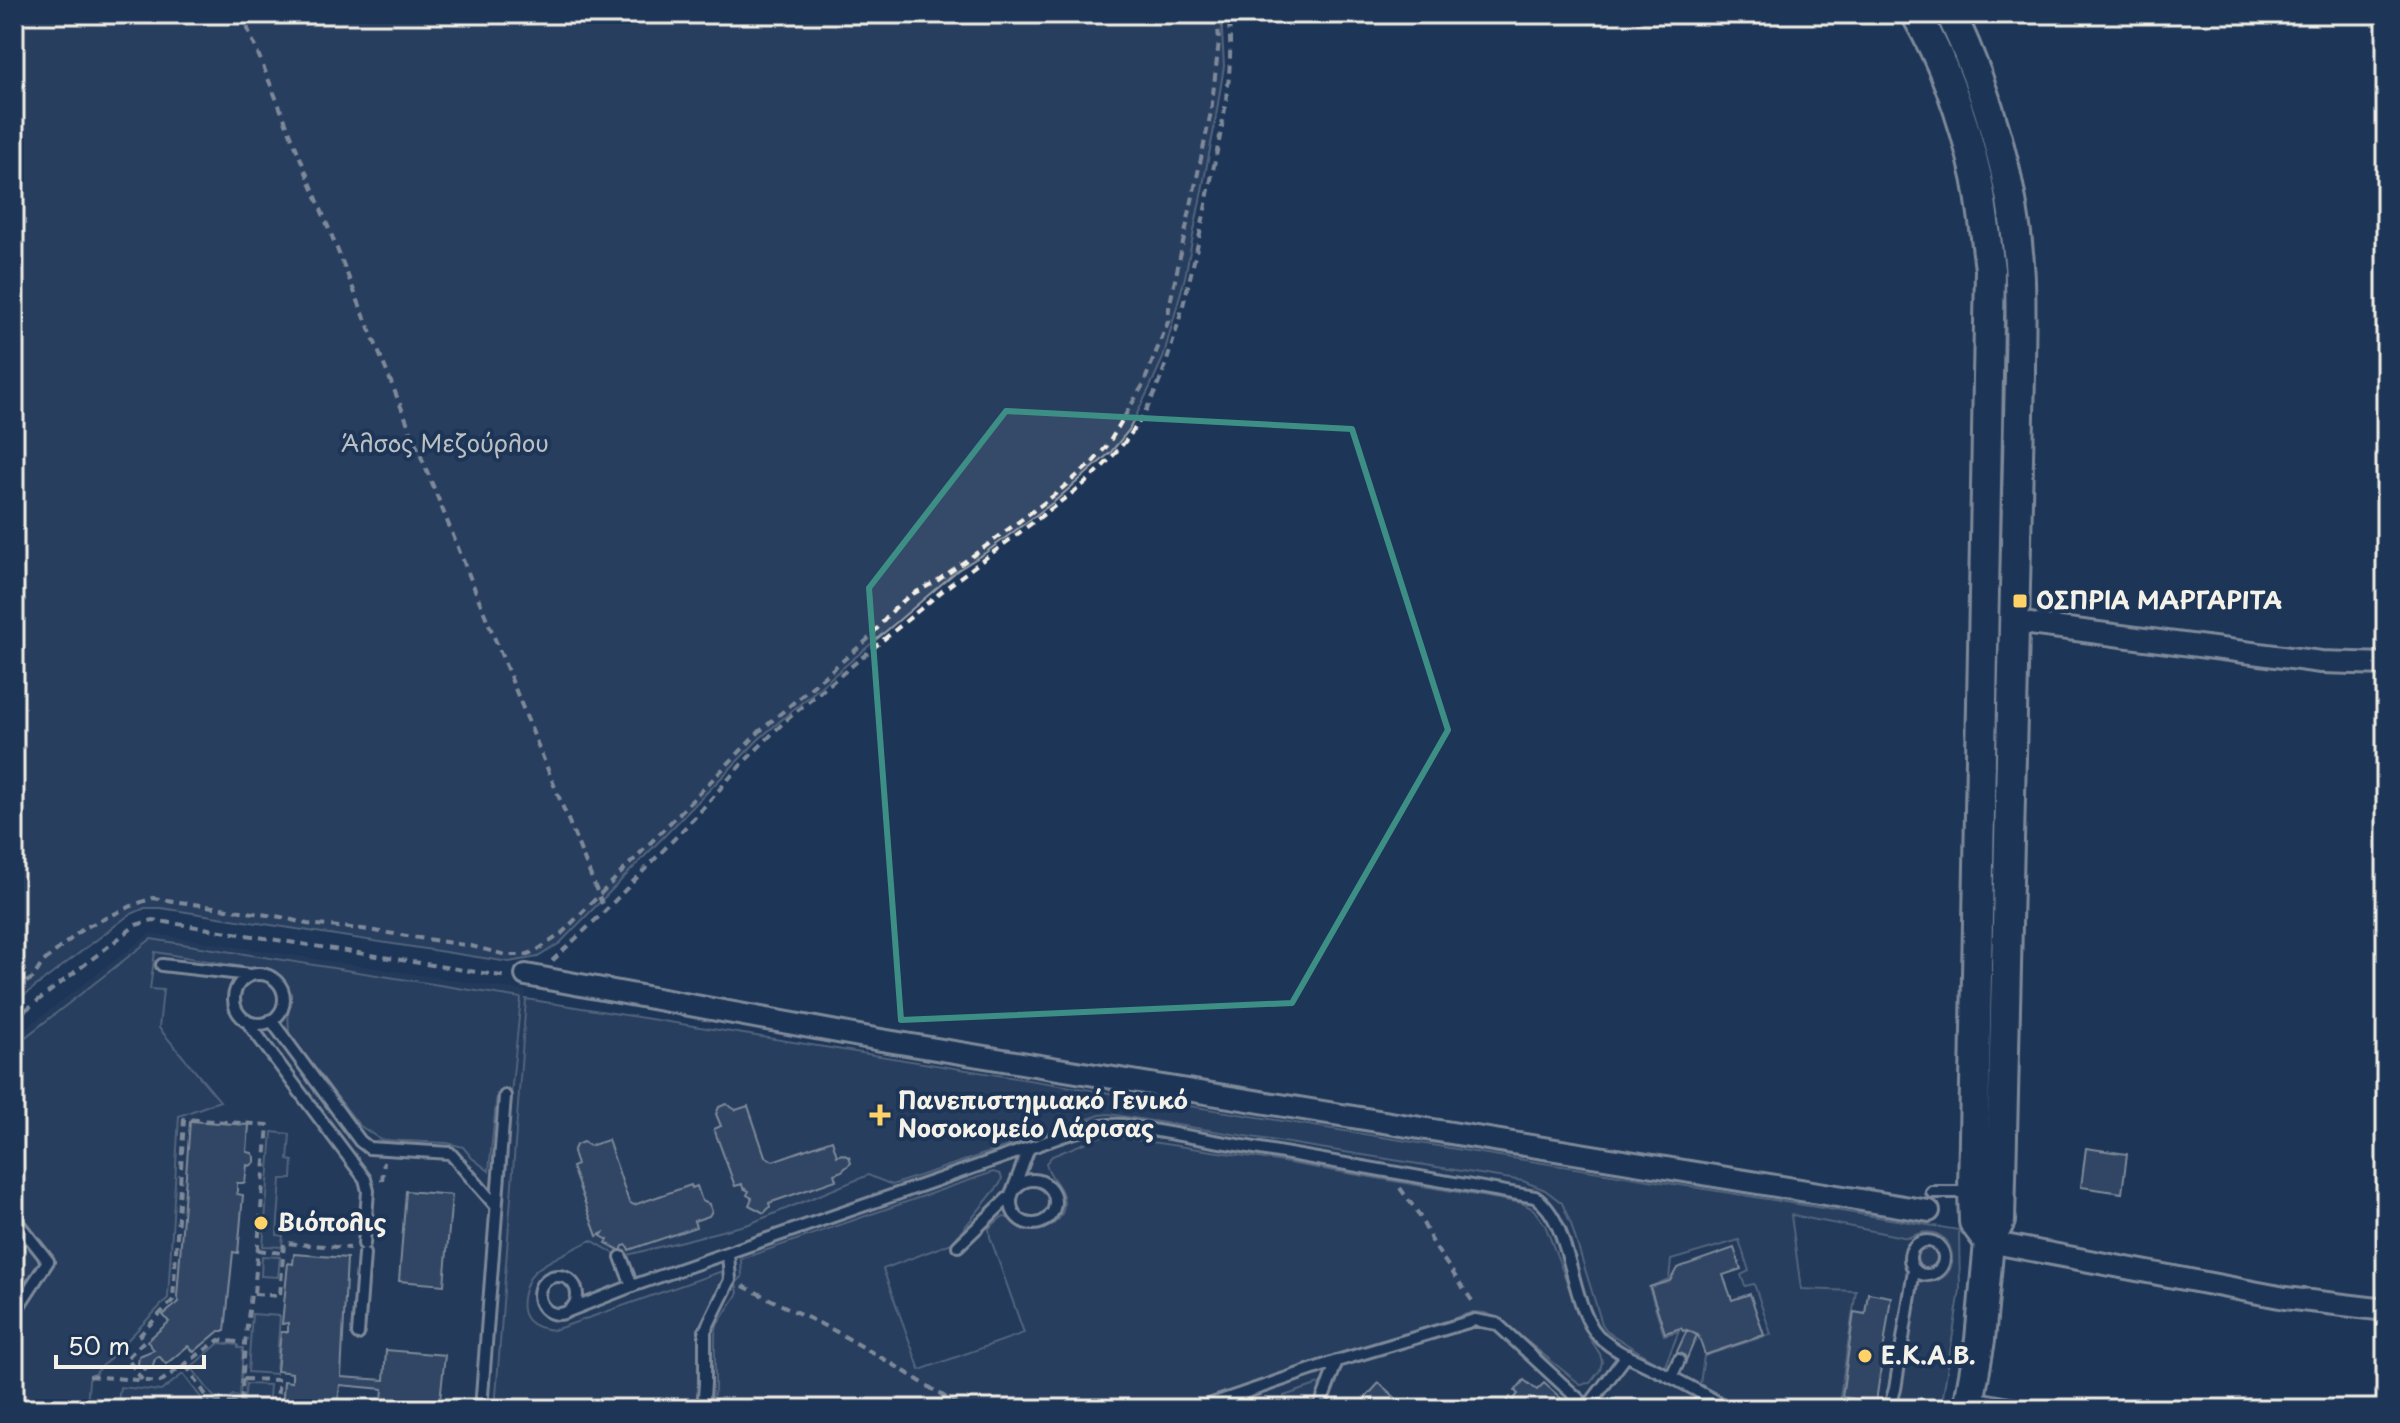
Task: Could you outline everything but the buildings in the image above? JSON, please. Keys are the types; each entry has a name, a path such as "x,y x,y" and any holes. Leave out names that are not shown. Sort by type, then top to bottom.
{"street":[{"path":"1916,14 1943,70 1970,149 1978,180 1990,269 1974,1222 1989,1242 2285,1298 2386,1310"},
{"path":"1951,14 1986,99 2007,173 2019,264 2015,622 2000,1221 1989,1242 1980,1340 1969,1403"},
{"path":"2015,622 2321,662 2386,664"},
{"path":"526,975 897,1043 1930,1202"}],"lane":[{"path":"162,965 268,975 282,988 282,1009 271,1020 256,1024 246,1020"},
{"path":"252,975 239,984 234,1004 365,1179 368,1191 358,1334"},
{"path":"271,1020 360,1141 369,1148 450,1153 496,1206"},
{"path":"481,1409 505,1096"},
{"path":"568,1311 1029,1148 1093,1127 1115,1124 1527,1194 1543,1202 1555,1218 1585,1314 1594,1332 1604,1342 1730,1409"},
{"path":"958,1246 1011,1195 1017,1185 1023,1181 1037,1180 1050,1187 1055,1201 1047,1220 1024,1223 1013,1213 1010,1205 1011,1195 1029,1148"},
{"path":"1930,1202 1973,1192"},
{"path":"14,1218 48,1261 14,1313"},
{"path":"700,1409 705,1383 705,1331 730,1280 728,1253"},
{"path":"621,1257 632,1286"},
{"path":"1889,1409 1914,1270"},
{"path":"1200,1409 1337,1361 1467,1321 1497,1324 1586,1408 1627,1355"},
{"path":"1671,1377 1679,1360"},
{"path":"1319,1409 1337,1361"},
{"path":"1688,1409 1713,1400"},
{"path":"1969,1403 2037,1409"}],"path":[{"path":"242,14 605,911"},
{"path":"14,989 33,978 43,962 84,928 153,898 281,917 307,924 471,946 506,955 525,955 536,951 561,934 760,731 867,640 895,608 1053,496 1107,446 1138,395 1168,322 1211,112 1219,41 1217,14"},
{"path":"14,1019 136,925 153,920 504,977 526,975 552,961 605,911 784,722 947,587 1084,484 1133,431 1165,368 1193,272 1229,84 1231,47 1228,14"},
{"path":"142,1380 127,1358 144,1341 140,1335 173,1300 184,1119 268,1125 241,1406 209,1400"},
{"path":"381,1193 385,1150"},
{"path":"1390,1171 1418,1213 1435,1247 1489,1322"},
{"path":"254,1294 280,1296 284,1243 363,1249"},
{"path":"258,1250 284,1253"},
{"path":"730,1280 835,1331 964,1409"},
{"path":"89,1376 160,1382 219,1340 245,1343"},
{"path":"186,1364 209,1400 208,1409"},
{"path":"243,1379 279,1380 276,1409"}],"highlighted area":[{"path":"1006,411 1352,429 1448,730 1292,1003 901,1020 869,588"}],"shaded area":[{"name":"Πανεπιστημιακό Γενικό Νοσοκομείο Λάρισας","path":"150,933 526,991 513,1166 526,999 1959,1230 1960,1290 1941,1409 14,1409 14,1037"}],"green space":[{"name":"Άλσος Μεζούρλου","path":"14,14 1221,14 1224,66 1185,277 1163,358 1129,430 1111,452 1055,501 958,570 759,739 560,943 538,957 509,962 145,908 129,915 14,1003"},
{"path":"151,939 521,998 511,1095 497,1094 489,1171 463,1147 447,1143 381,1140 359,1125 289,1034 287,985 273,972 155,952 150,989 163,990 159,1028 220,1101 179,1116 168,1298 89,1380 87,1409 14,1409 14,1046"},
{"path":"526,999 1959,1230 1960,1290 1941,1409 1898,1409 1918,1285 1921,1280 1936,1280 1946,1274 1951,1264 1952,1253 1947,1242 1938,1235 1925,1233 1908,1238 1791,1215 1801,1289 1856,1291 1840,1397 1875,1403 1873,1409 1737,1409 1700,1384 1704,1356 1771,1334 1754,1284 1745,1286 1741,1275 1749,1271 1739,1240 1671,1260 1669,1279 1649,1287 1664,1335 1679,1331 1664,1368 1608,1332 1602,1324 1571,1224 1562,1203 1545,1190 1523,1181 1109,1114 892,1185 868,1175 749,1224 620,1257 591,1240 533,1273 523,1302 525,1315 532,1324 554,1330 725,1270 727,1282 706,1330 700,1409 495,1409"},
{"path":"272,1132 290,1134 288,1160 293,1161 292,1179 281,1179 277,1235 283,1236 282,1247 263,1246"},
{"path":"1104,1135 1522,1203 1533,1209 1545,1225 1587,1334 1600,1354 1600,1370 1590,1383 1580,1384 1498,1318 1473,1312 1193,1409 710,1409 715,1390 715,1334 717,1325 738,1293 736,1283 742,1277 741,1259 993,1172 1000,1174 1000,1184 952,1243 883,1269 920,1370 1024,1333 989,1228 1002,1217 1030,1229 1044,1228 1056,1222 1063,1211 1063,1196 1046,1163 1052,1156"},
{"path":"1927,1245 1936,1249 1940,1258 1936,1267 1927,1271 1918,1267 1914,1258 1918,1249"},
{"path":"262,1256 280,1257 278,1277 261,1276"},
{"path":"252,1314 280,1316 276,1374 248,1372"},
{"path":"219,1343 243,1348 240,1396 214,1397 191,1367"},
{"path":"183,1374 205,1403 204,1409 117,1409 120,1387 161,1391"},
{"path":"1322,1383 1324,1389 1315,1409 1288,1409 1284,1396"},
{"path":"246,1384 270,1385 268,1409 243,1409"}],"place":[{"name":"ΟΣΠΡΙΑ ΜΑΡΓΑΡΙΤΑ","path":"2020,601"},
{"name":"Πανεπιστημιακό Γενικό Νοσοκομείο Λάρισας","path":"880,1115"},
{"name":"Βιόπολις","path":"261,1223"},
{"name":"E.K.A.B.","path":"1865,1356"}]}
